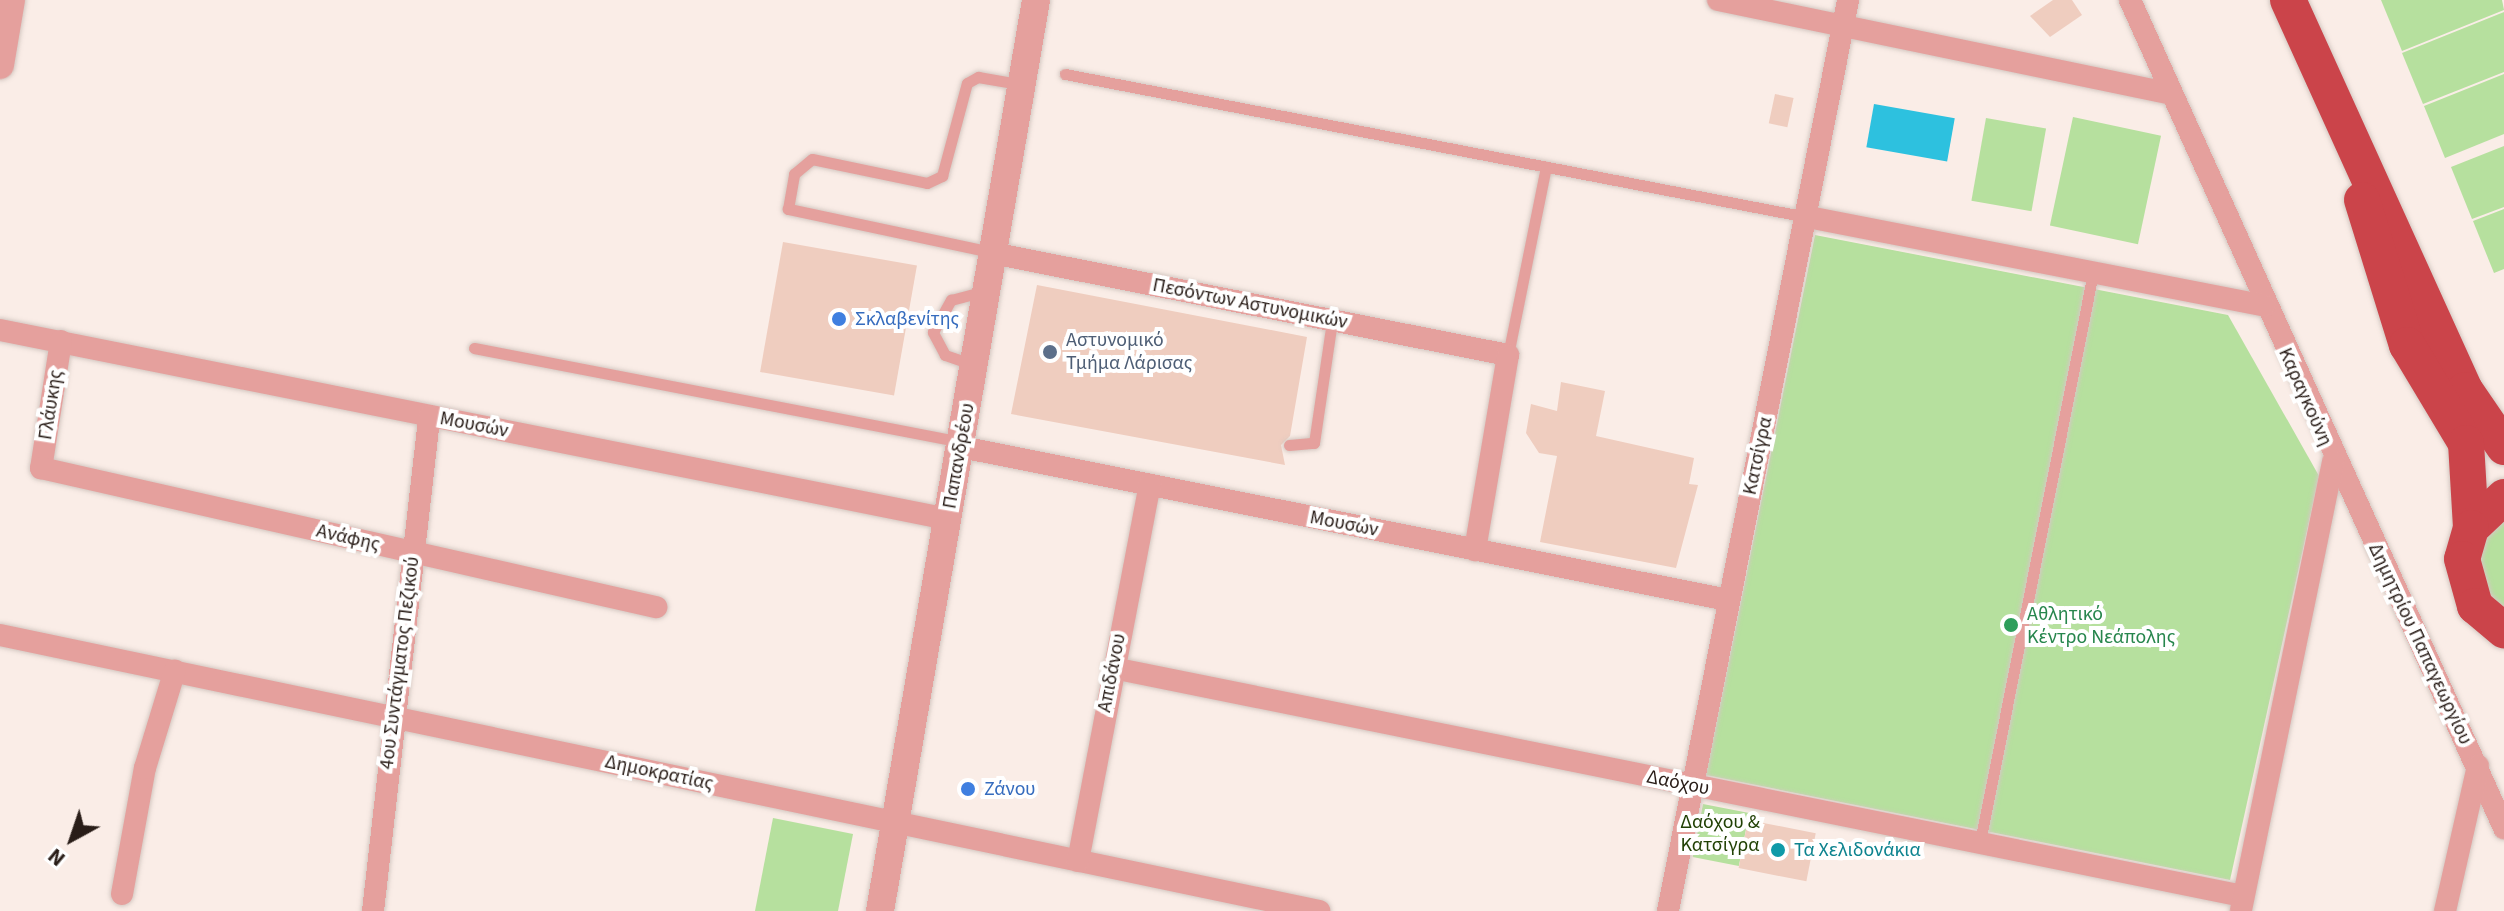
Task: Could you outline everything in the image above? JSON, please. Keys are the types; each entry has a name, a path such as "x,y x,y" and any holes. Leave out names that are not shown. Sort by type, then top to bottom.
{"highway":[{"path":"2288,0 2322,81 2465,390 2504,447"},
{"path":"2322,81 2407,345 2466,443 2471,528 2462,559 2467,592 2504,630"},
{"path":"2471,528 2504,497"}],"street":[{"path":"0,65 11,0"},
{"name":"Παπανδρέου","path":"880,911 1036,0"},
{"path":"1718,0 2169,93"},
{"name":"Κατσίγρα","path":"1668,911 1728,600 1808,217 1848,0"},
{"name":"Καραγκούνη","path":"2130,0 2333,461 2242,904"},
{"path":"1808,217 2264,306"},
{"name":"Πεσόντων Αστυνομικών","path":"992,253 1508,355"},
{"name":"Μουσών","path":"0,330 948,519"},
{"name":"Γλάυκης","path":"41,468 61,341"},
{"path":"1475,550 1508,355"},
{"name":"4ου Συντάγματος Πεζικού","path":"373,911 429,416"},
{"name":"Μουσών","path":"961,445 1728,600"},
{"name":"Δημητρίου Παπαγεωργίου","path":"2333,461 2478,766 2504,828"},
{"name":"Ανάφης","path":"41,468 656,607"},
{"name":"Απιδάνου","path":"1078,861 1150,485"},
{"name":"Δημοκρατίας","path":"0,635 1319,911"},
{"name":"Δαόχου","path":"1113,668 1980,842 2242,904"},
{"path":"122,894 145,768 175,670"},
{"path":"2445,911 2478,766"}],"lane":[{"path":"1065,74 1808,217"},
{"path":"992,253 788,209 790,197 799,164 812,159 927,183 942,176 967,83 978,77 1021,84"},
{"path":"1508,355 1546,167"},
{"path":"1980,842 2093,273"},
{"path":"974,365 935,344 935,321 951,300 985,291"},
{"path":"1289,445 1314,443 1332,321"},
{"path":"474,348 961,445"}],"green space":[{"path":"2381,0 2502,0 2504,10 2402,51"},
{"path":"2504,12 2504,72 2423,104 2402,53"},
{"path":"2504,74 2504,134 2445,158 2424,106"},
{"path":"2073,117 2161,136 2138,244 2050,226"},
{"path":"1986,118 2046,129 2031,211 1971,201"},
{"path":"2504,146 2504,207 2472,219 2451,167"},
{"path":"2504,209 2504,269 2494,273 2473,221"},
{"name":"Αθλητικό Κέντρο Νεάπολης","path":"1815,235 2228,315 2319,476 2230,880 1706,775"},
{"path":"2504,516 2504,609 2490,597 2479,558 2488,532"},
{"name":"Δαόχου & Κατσίγρα","path":"1703,804 1749,813 1739,866 1693,857"},
{"path":"773,818 853,834 838,911 755,911"}],"water":[{"path":"1874,104 1955,118 1947,162 1866,147"}],"building":[{"path":"2053,0 2072,0 2082,15 2050,37 2030,16"},
{"path":"1775,94 1794,98 1787,127 1769,123"},
{"name":"Σκλαβενίτης","path":"783,242 917,266 894,396 760,372"},
{"path":"1037,285 1307,337 1290,436 1281,445 1285,465 1011,414"},
{"path":"1561,382 1605,391 1596,436 1694,458 1689,484 1698,485 1676,568 1540,542 1557,456 1539,453 1526,433 1531,404 1557,411"},
{"name":"Τα Χελιδονάκια","path":"1748,820 1816,833 1806,881 1739,868"}],"place":[{"name":"Σκλαβενίτης","path":"839,319"},
{"name":"Αστυνομικό Τμήμα Λάρισας","path":"1050,352"},
{"name":"Αθλητικό Κέντρο Νεάπολης","path":"2011,625"},
{"name":"Ζάνου","path":"968,789"},
{"name":"Τα Χελιδονάκια","path":"1778,850"}]}
